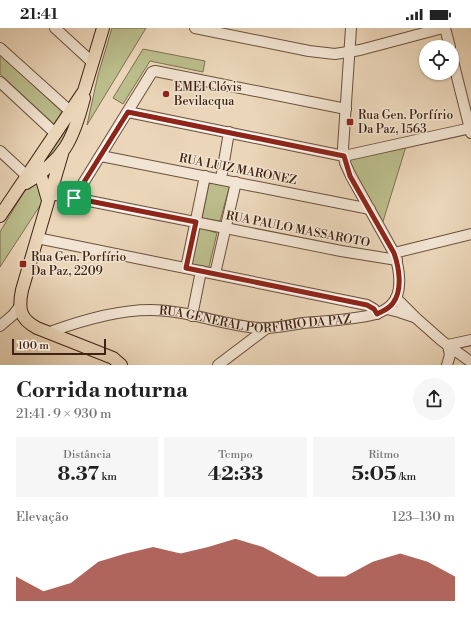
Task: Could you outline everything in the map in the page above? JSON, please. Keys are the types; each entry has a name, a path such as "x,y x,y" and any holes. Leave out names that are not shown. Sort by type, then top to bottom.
{"main road":[{"path":"103,28 92,62 74,132 62,154 49,197 22,290 19,313 29,324 113,358 122,364"},
{"path":"1,213 42,155 84,91"},
{"path":"68,115 73,121 74,132"},
{"path":"20,187 51,166 62,154"},
{"path":"42,155 40,161 40,173 49,197"}],"street":[{"path":"55,28 92,62"},
{"path":"195,28 309,51 335,54 350,52 444,28 448,40"},
{"path":"351,28 344,156 350,176 370,209 395,256 399,284 396,298 416,318 471,362"},
{"path":"0,48 68,115"},
{"path":"74,198 152,72 157,71 346,109"},
{"path":"128,112 344,156 471,130 458,80"},
{"path":"0,82 56,134"},
{"path":"221,179 229,132"},
{"path":"0,151 27,176"},
{"name":"RUA LUIZ MARONEZ","path":"100,156 370,209"},
{"path":"186,268 205,176"},
{"path":"214,274 236,182"},
{"name":"RUA PAULO MASSAROTO","path":"49,197 74,198 341,251 395,256"},
{"path":"395,256 471,234"},
{"path":"37,238 367,305 374,309 377,314"},
{"path":"192,316 201,271"},
{"name":"RUA GENERAL PORFÍRIO DA PAZ","path":"50,332 69,325 136,311 163,311 252,327 267,328 377,314 392,304 396,298"},
{"path":"386,309 416,318"},
{"path":"0,326 19,313"},
{"path":"218,365 267,328"},
{"path":"448,345 471,340"},
{"path":"446,365 450,355 448,345"}],"green space":[{"path":"112,28 146,28 87,125 98,75"},
{"path":"143,49 205,61 203,72 150,61 123,104 113,98"},
{"path":"0,54 62,112 54,124 0,74"},
{"path":"68,122 71,123 70,135 45,163 42,162"},
{"path":"407,143 381,228 344,156"},
{"path":"211,183 228,186 229,188 220,221 202,218 209,184"},
{"path":"30,184 40,184 43,201 0,267 0,232 22,195"},
{"path":"201,228 217,233 209,267 192,264 199,229"}],"place":[{"name":"EMEI Clóvis Bevilacqua","path":"166,94"},
{"name":"Rua Gen. Porfírio Da Paz, 1563","path":"350,122"},
{"name":"Rua Gen. Porfírio Da Paz, 2209","path":"23,264"}],"route":[{"path":"128,112 344,156 350,176 376,219 394,253 398,266 398,292 392,304 377,314 374,309 367,305 186,268 196,222 74,198 128,112"}]}
